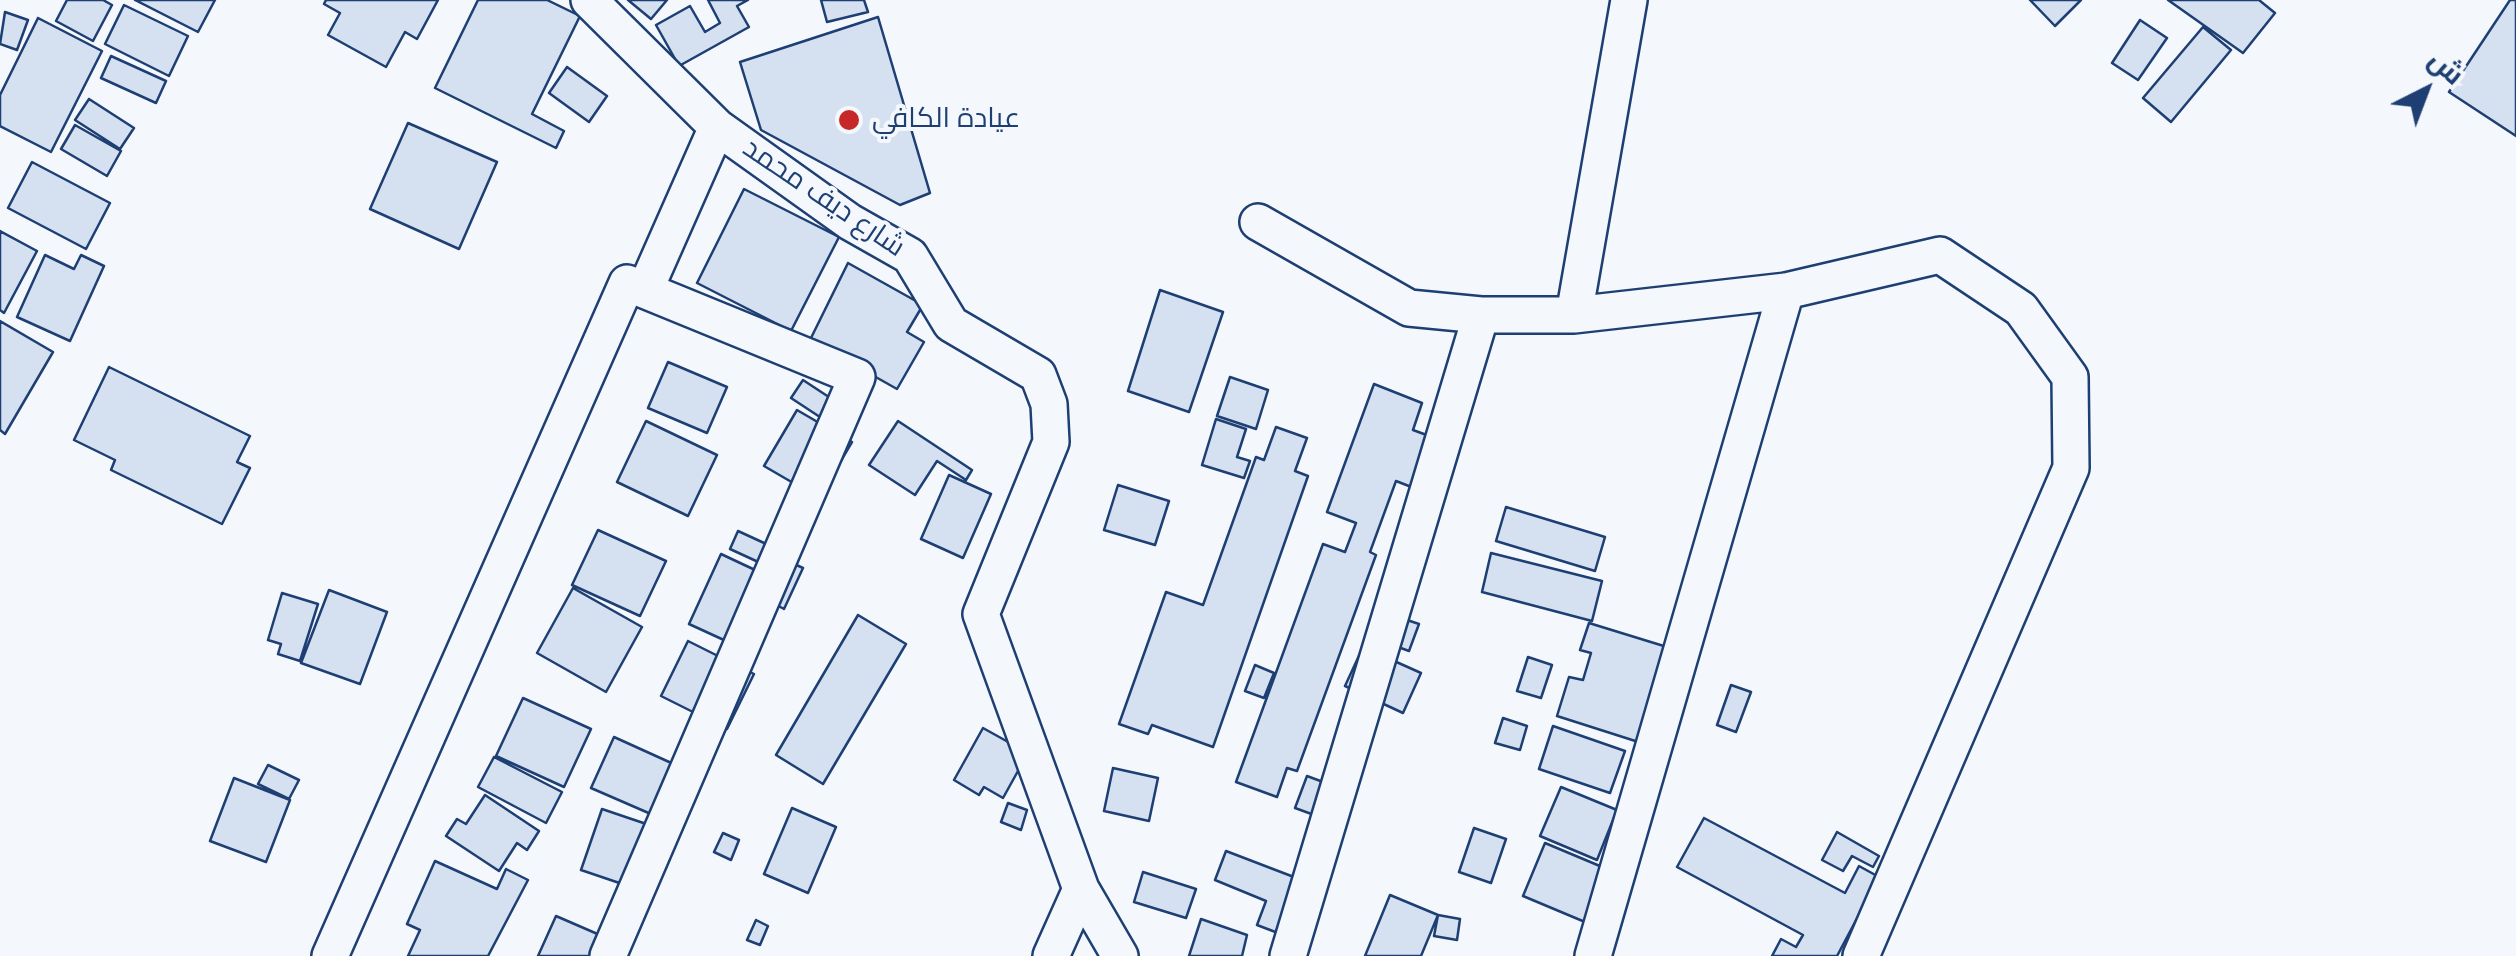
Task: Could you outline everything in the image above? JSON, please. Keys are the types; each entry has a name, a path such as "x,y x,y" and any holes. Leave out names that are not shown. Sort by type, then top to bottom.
{"street":[{"name":"شارع ديف محمد","path":"588,0 718,127 850,222 910,256 952,324 1038,375 1049,404 1051,442 981,614 1080,889 1120,956"},
{"path":"1574,315 1629,0"},
{"path":"645,290 718,127"},
{"path":"1258,222 1409,308 1481,315 1574,315 1786,291 1940,255 2021,308 2070,377 2071,468 1861,956"},
{"path":"330,956 627,283 857,377 608,956"},
{"path":"1592,956 1786,291"},
{"path":"1288,956 1481,315"},
{"path":"1052,956 1080,889"}],"building":[{"path":"67,0 103,0 112,5 93,41 56,21"},
{"path":"135,0 215,0 198,32"},
{"path":"326,0 438,0 417,39 405,32 386,67 328,35 340,13 324,4"},
{"path":"478,0 547,0 580,16 532,114 564,131 556,148 435,88"},
{"path":"628,0 667,0 651,19"},
{"path":"708,0 748,0 737,6 749,27 679,66 656,25 690,6 705,32 720,23"},
{"path":"821,0 864,0 868,12 827,22"},
{"path":"2030,0 2081,0 2055,26"},
{"path":"2168,0 2259,0 2275,13 2243,53"},
{"path":"2510,0 2516,0 2516,136 2449,92"},
{"path":"124,5 188,36 169,76 105,44"},
{"path":"5,12 28,20 17,50 0,44"},
{"path":"878,17 930,193 900,205 761,130 740,62"},
{"path":"38,18 102,51 51,152 0,126 0,95"},
{"path":"2140,20 2167,38 2138,80 2112,63"},
{"path":"2203,27 2231,50 2171,122 2143,98"},
{"path":"111,56 166,81 156,103 101,78"},
{"path":"567,67 607,96 589,122 549,93"},
{"path":"89,99 134,128 120,149 75,120"},
{"path":"408,123 497,162 459,249 370,209"},
{"path":"75,125 121,151 107,176 61,149"},
{"path":"32,162 110,203 86,249 8,208"},
{"path":"744,189 839,237 791,331 697,283"},
{"path":"0,231 37,251 4,313 0,310"},
{"path":"45,255 74,269 81,255 104,266 70,341 17,317"},
{"path":"848,263 923,305 907,332 924,342 897,389 810,340"},
{"path":"1160,290 1223,312 1189,412 1128,391"},
{"path":"0,321 53,352 5,434 0,430"},
{"path":"668,362 727,387 707,433 648,408"},
{"path":"109,367 250,436 237,462 250,468 222,524 111,470 115,460 74,440"},
{"path":"1230,377 1268,390 1256,429 1217,416"},
{"path":"803,380 838,403 826,421 791,398"},
{"path":"1374,384 1422,403 1413,430 1451,444 1432,495 1396,481 1370,552 1376,555 1297,771 1287,768 1277,797 1236,782 1323,544 1345,552 1356,523 1327,512"},
{"path":"797,410 852,442 819,498 764,466"},
{"path":"1216,419 1246,429 1237,457 1250,461 1244,478 1202,465"},
{"path":"646,421 717,455 688,516 617,482"},
{"path":"898,421 972,470 966,480 937,461 915,495 869,465"},
{"path":"1276,427 1307,438 1295,471 1308,476 1213,747 1152,725 1148,734 1119,724 1166,592 1203,605 1256,457 1264,460"},
{"path":"949,475 991,494 963,558 921,539"},
{"path":"1118,485 1169,501 1155,545 1104,530"},
{"path":"1506,507 1605,537 1595,571 1496,541"},
{"path":"598,530 666,561 640,616 572,585"},
{"path":"738,531 775,548 767,566 730,549"},
{"path":"1491,553 1602,581 1592,621 1482,592"},
{"path":"721,554 770,577 779,557 803,568 784,609 773,603 750,652 689,624"},
{"path":"573,588 642,627 606,692 537,653"},
{"path":"329,590 387,612 360,684 301,663"},
{"path":"282,593 318,604 300,661 278,654 281,644 268,640"},
{"path":"1380,611 1419,624 1409,651 1371,637"},
{"path":"858,615 906,644 823,784 776,755"},
{"path":"1589,623 1680,651 1651,746 1557,716 1569,677 1583,680 1591,653 1580,650"},
{"path":"688,641 754,674 727,729 661,696"},
{"path":"1363,647 1421,673 1403,713 1345,686"},
{"path":"1528,657 1552,665 1541,698 1517,691"},
{"path":"1255,665 1274,673 1264,698 1245,691"},
{"path":"1731,685 1751,692 1736,732 1717,725"},
{"path":"523,698 591,729 564,787 496,756"},
{"path":"1503,718 1527,726 1520,750 1495,743"},
{"path":"1553,726 1625,751 1610,793 1539,769"},
{"path":"983,728 1028,753 1003,798 984,787 979,795 954,780"},
{"path":"614,737 689,771 667,821 591,788"},
{"path":"494,757 562,792 546,823 478,787"},
{"path":"268,765 299,780 289,799 258,784"},
{"path":"1113,768 1158,778 1149,821 1104,811"},
{"path":"1307,776 1350,792 1339,824 1295,808"},
{"path":"234,778 290,800 266,862 210,841"},
{"path":"1561,787 1617,810 1597,860 1540,836"},
{"path":"485,795 539,831 527,850 517,843 499,871 446,836 457,819 466,824"},
{"path":"1008,803 1027,810 1021,830 1001,822"},
{"path":"792,808 836,827 808,893 764,874"},
{"path":"602,809 667,831 646,892 581,870"},
{"path":"1704,818 1845,893 1859,866 1879,877 1837,956 1772,956 1781,939 1796,947 1803,935 1677,867"},
{"path":"1474,828 1506,839 1491,883 1459,872"},
{"path":"1837,832 1879,856 1873,867 1852,856 1843,871 1822,860"},
{"path":"723,833 739,840 731,860 714,852"},
{"path":"1545,843 1607,869 1585,922 1523,896"},
{"path":"1226,851 1320,887 1299,941 1257,925 1266,901 1215,880"},
{"path":"435,861 497,889 506,869 528,880 488,956 408,956 420,930 407,924"},
{"path":"1143,872 1196,889 1186,918 1134,902"},
{"path":"1390,895 1438,915 1421,956 1365,956"},
{"path":"1438,915 1460,919 1457,940 1434,936"},
{"path":"556,916 616,942 610,956 538,956"},
{"path":"1201,919 1247,935 1242,956 1189,956"},
{"path":"756,920 768,926 760,945 747,940"}],"place":[{"name":"عيادة الكافي","path":"849,120"}]}
